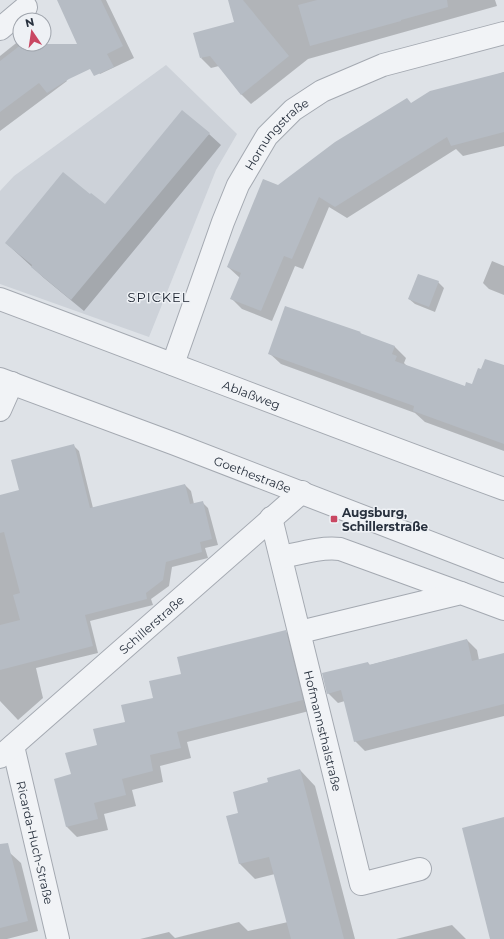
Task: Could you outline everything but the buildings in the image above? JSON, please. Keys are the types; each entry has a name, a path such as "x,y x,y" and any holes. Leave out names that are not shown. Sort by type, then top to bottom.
{"street":[{"path":"0,29 26,7"},
{"name":"Hornungstraße","path":"173,364 223,222 238,185 267,136 293,110 322,91 383,65 504,33"},
{"name":"Ablaßweg","path":"0,299 504,489"},
{"path":"0,410 6,381"},
{"name":"Goethestraße","path":"6,381 302,492 504,571"},
{"name":"Schillerstraße","path":"6,751 302,492"},
{"name":"Hofmannsthalstraße","path":"271,518 282,557 362,884 420,869"},
{"path":"282,557 318,549 340,549 504,609"},
{"path":"300,632 462,593"},
{"name":"Ricarda-Huch-Straße","path":"6,751 58,939"}],"shaded area":[{"path":"166,65 237,134 216,170 149,337 0,284 0,191 14,176"}],"place":[{"name":"Augsburg, Schillerstraße","path":"334,519"}],"district":[{"name":"SPICKEL","path":"159,297"}]}
